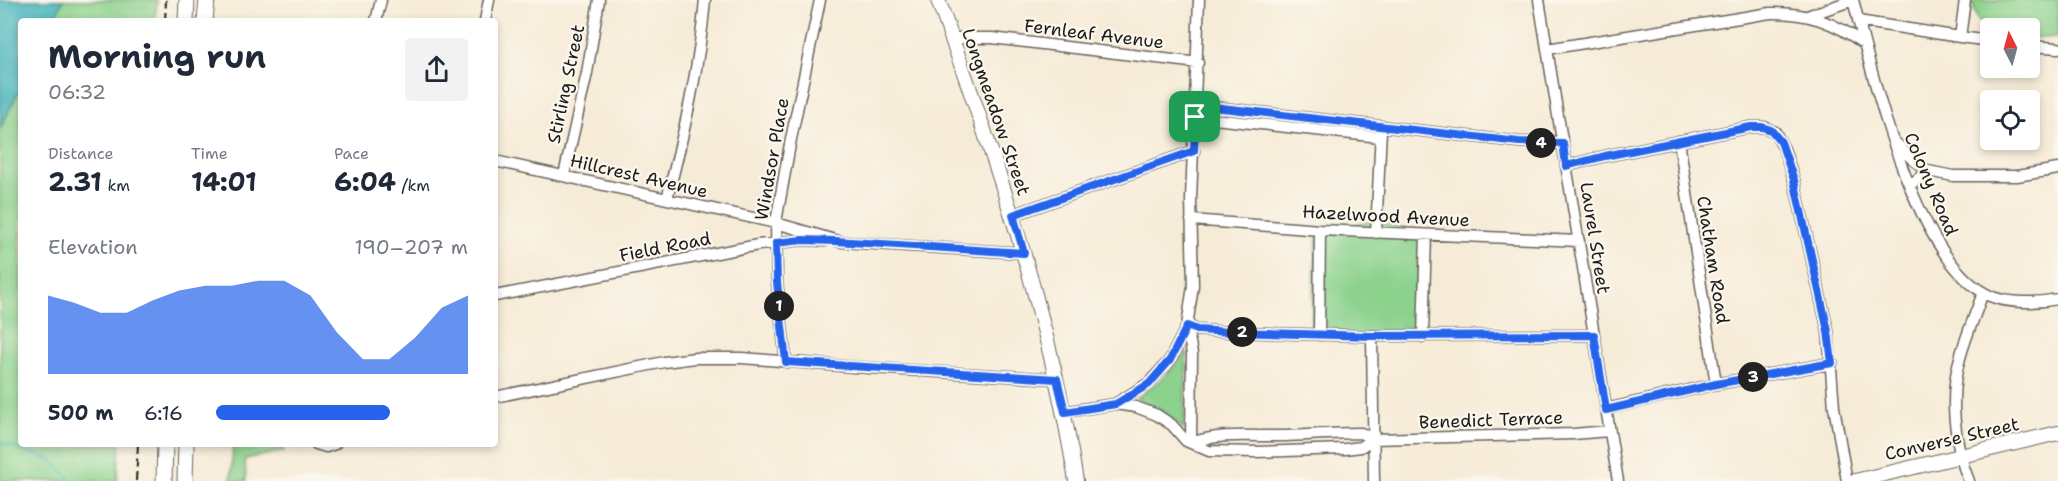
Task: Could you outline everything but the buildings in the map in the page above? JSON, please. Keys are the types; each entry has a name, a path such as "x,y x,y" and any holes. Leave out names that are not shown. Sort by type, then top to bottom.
{"highway":[{"path":"186,18 188,0"},
{"path":"205,18 207,0"},
{"path":"164,481 165,447"},
{"path":"186,447 186,481"}],"main road":[{"name":"Longmeadow Street","path":"938,0 1013,215 1024,253 1065,412 1076,481"},
{"name":"Converse Street","path":"1855,481 2058,432"}],"street":[{"path":"377,18 381,0"},
{"path":"486,18 489,0"},
{"name":"Stirling Street","path":"564,175 587,73 599,0"},
{"path":"668,199 700,58 705,0"},
{"name":"Windsor Place","path":"786,362 777,282 776,223 820,0"},
{"path":"1065,412 1116,404 1149,384 1164,368 1187,326 1193,286 1191,220 1199,0"},
{"name":"Laurel Street","path":"1539,0 1618,481"},
{"path":"1807,15 1853,0"},
{"name":"Colony Road","path":"1853,0 1893,141 1931,232 1946,256 1966,279 1983,292 1997,298 2022,301 2058,299"},
{"path":"1960,37 1965,0"},
{"path":"1547,49 1786,12 1826,21 1846,31 1864,44"},
{"path":"1858,21 1980,40"},
{"name":"Fernleaf Avenue","path":"951,38 992,38 1198,63"},
{"path":"2040,47 2058,48"},
{"path":"1196,105 1380,132"},
{"path":"1195,117 1519,142 1563,143"},
{"path":"1566,166 1679,141 1758,127 1771,130 1780,139 1794,180 1828,331 1834,407 1847,481"},
{"path":"1376,233 1380,132"},
{"name":"Chatham Road","path":"1679,141 1716,384"},
{"path":"1893,141 1928,171 1962,177 2005,177 2058,169"},
{"path":"1013,215 1194,151"},
{"name":"Hillcrest Avenue","path":"498,162 776,223"},
{"path":"1910,185 1928,171"},
{"name":"Hazelwood Avenue","path":"1191,220 1320,230 1579,241"},
{"name":"Field Road","path":"776,223 842,242"},
{"path":"1319,335 1320,230"},
{"path":"1423,337 1426,235"},
{"name":"Field Road","path":"498,296 758,245 802,240 1024,253"},
{"path":"1969,481 1957,436 1955,377 1963,346 1983,292"},
{"path":"1187,326 1197,330 1319,335 1423,337 1594,335"},
{"path":"1187,326 1192,354 1191,443"},
{"path":"1372,336 1374,481"},
{"path":"498,396 683,359 734,358 1057,379"},
{"path":"1606,410 1716,384 1832,363"},
{"name":"Benedict Terrace","path":"1116,404 1136,407 1157,415 1172,425 1186,441 1213,451 1256,452 1361,447 1372,439"},
{"name":"Benedict Terrace","path":"1191,443 1224,435 1285,436 1361,433 1372,439 1609,431"}],"green space":[{"path":"63,0 157,0 155,18 54,18"},
{"path":"1973,0 2058,0 2058,36 2040,38 2040,18 1980,18 1980,22 1974,10"},
{"path":"18,92 18,447 120,447 117,481 0,481 0,129"},
{"path":"1371,221 1423,232 1422,329 1355,337 1311,330 1317,236"},
{"path":"1187,351 1184,429 1162,411 1136,398 1164,377"},
{"path":"233,447 281,447 284,451 245,459 246,481 231,481"}],"water":[{"path":"0,0 63,0 54,18 18,18 18,92 0,129"}],"waterway":[{"path":"0,442 53,461 72,481"}],"railway":[{"path":"165,18 166,0"},
{"path":"136,481 138,447"}],"route":[{"path":"1196,105 1519,142 1563,143 1566,166 1719,133 1751,127 1768,128 1775,132 1781,142 1794,180 1828,331 1832,363 1716,384 1606,410 1594,335 1412,337 1231,332 1197,330 1187,326 1170,360 1149,384 1116,404 1065,412 1057,379 786,362 777,282 776,243 802,240 835,241 1024,253 1013,215 1194,151 1195,117 1196,105"}]}
